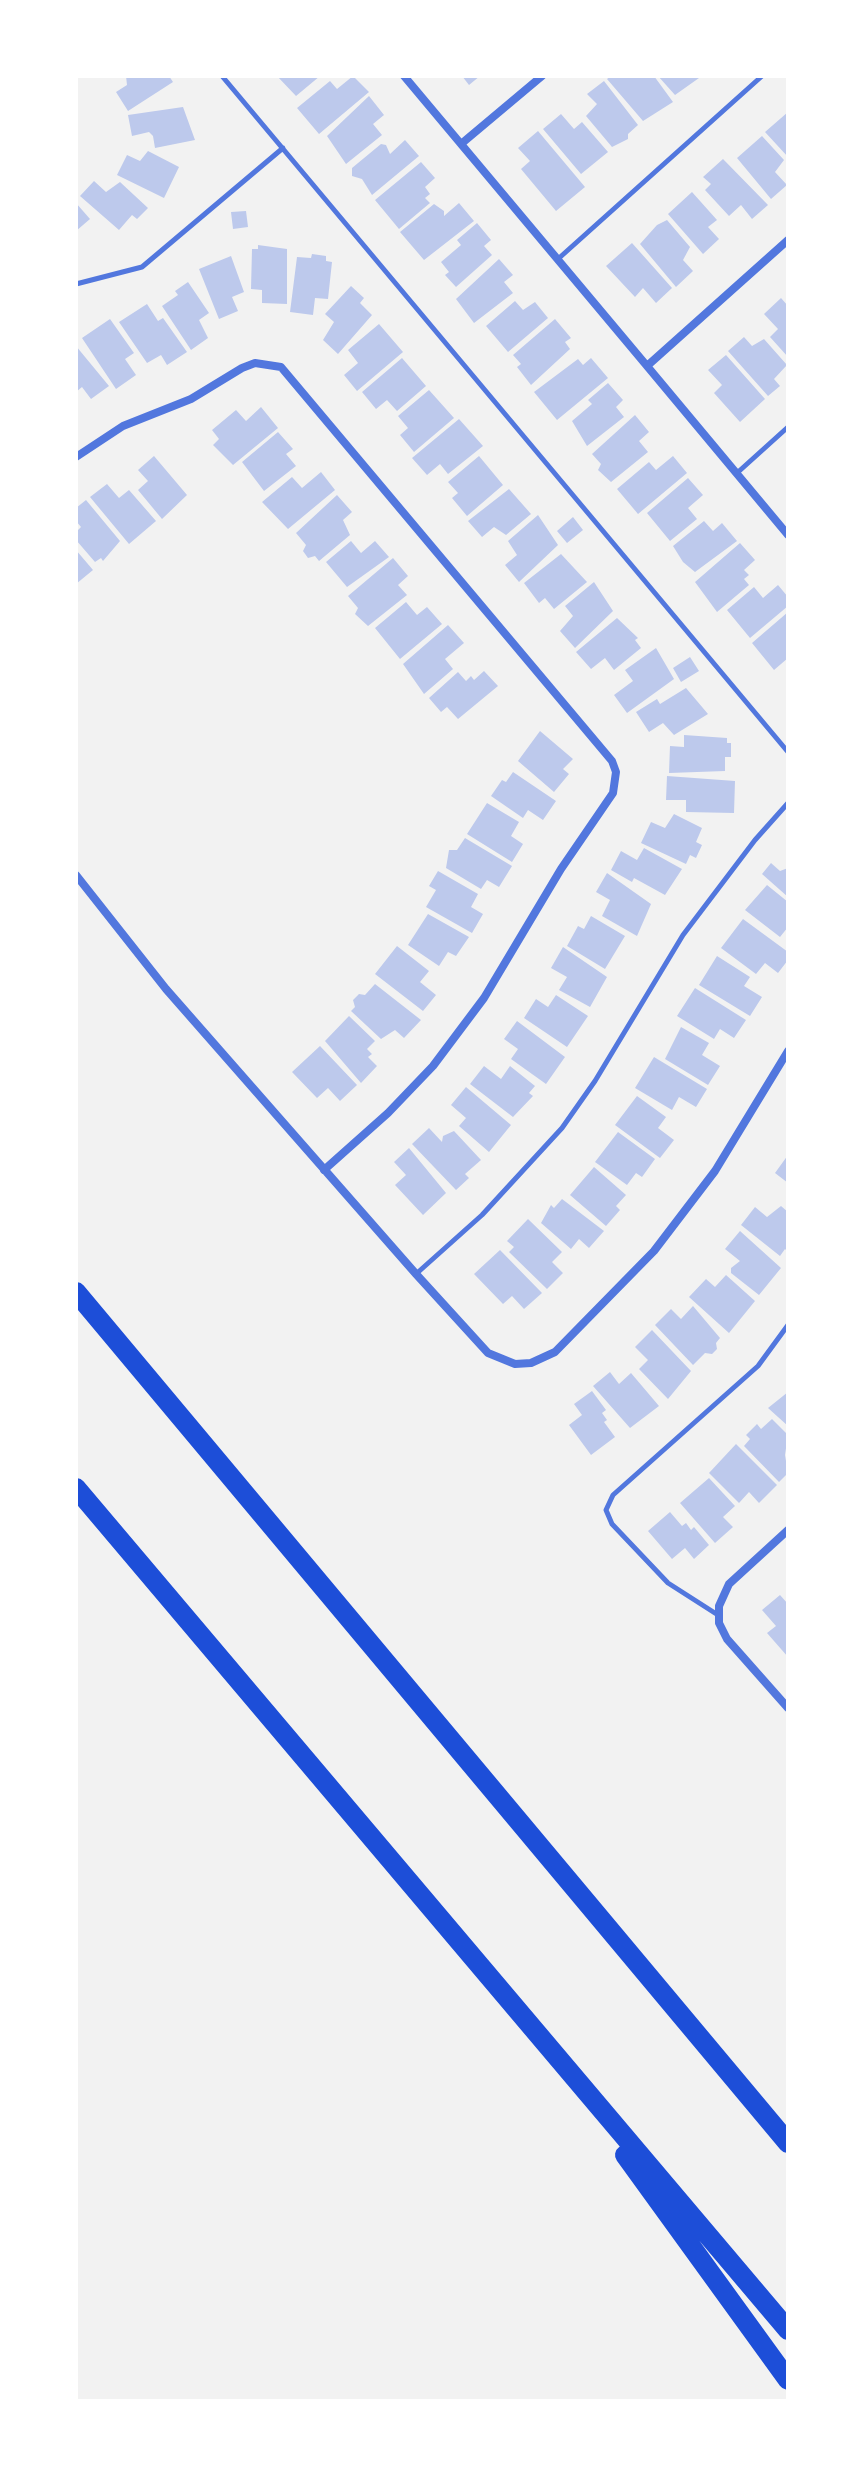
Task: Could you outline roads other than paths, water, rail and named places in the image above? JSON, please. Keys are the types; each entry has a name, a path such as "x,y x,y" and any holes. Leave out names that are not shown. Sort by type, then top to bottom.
{"highway":[{"path":"76,1292 788,2143"},
{"path":"76,1488 788,2330"},
{"path":"514,1816 788,2122"},
{"path":"522,2013 788,2380"}],"street":[{"path":"404,76 788,535"},
{"path":"461,144 542,76"},
{"path":"647,366 788,240"},
{"path":"76,457 123,426 191,399 242,368 255,363 281,367 612,761 616,772 613,793 561,869 484,998 433,1066 388,1113 324,1170"},
{"path":"76,875 166,989 416,1274 488,1353 515,1364 544,1359 603,1306 687,1210 788,1051"},
{"path":"788,1530 729,1584 721,1597 719,1616 727,1639 788,1708"}],"lane":[{"path":"222,76 788,752"},
{"path":"558,259 762,76"},
{"path":"76,284 142,267 283,148"},
{"path":"736,473 788,427"},
{"path":"416,1274 482,1215 562,1128 683,935 755,840 788,803"},
{"path":"719,1616 668,1583 612,1524 606,1510 613,1495 758,1366 788,1325"}]}
